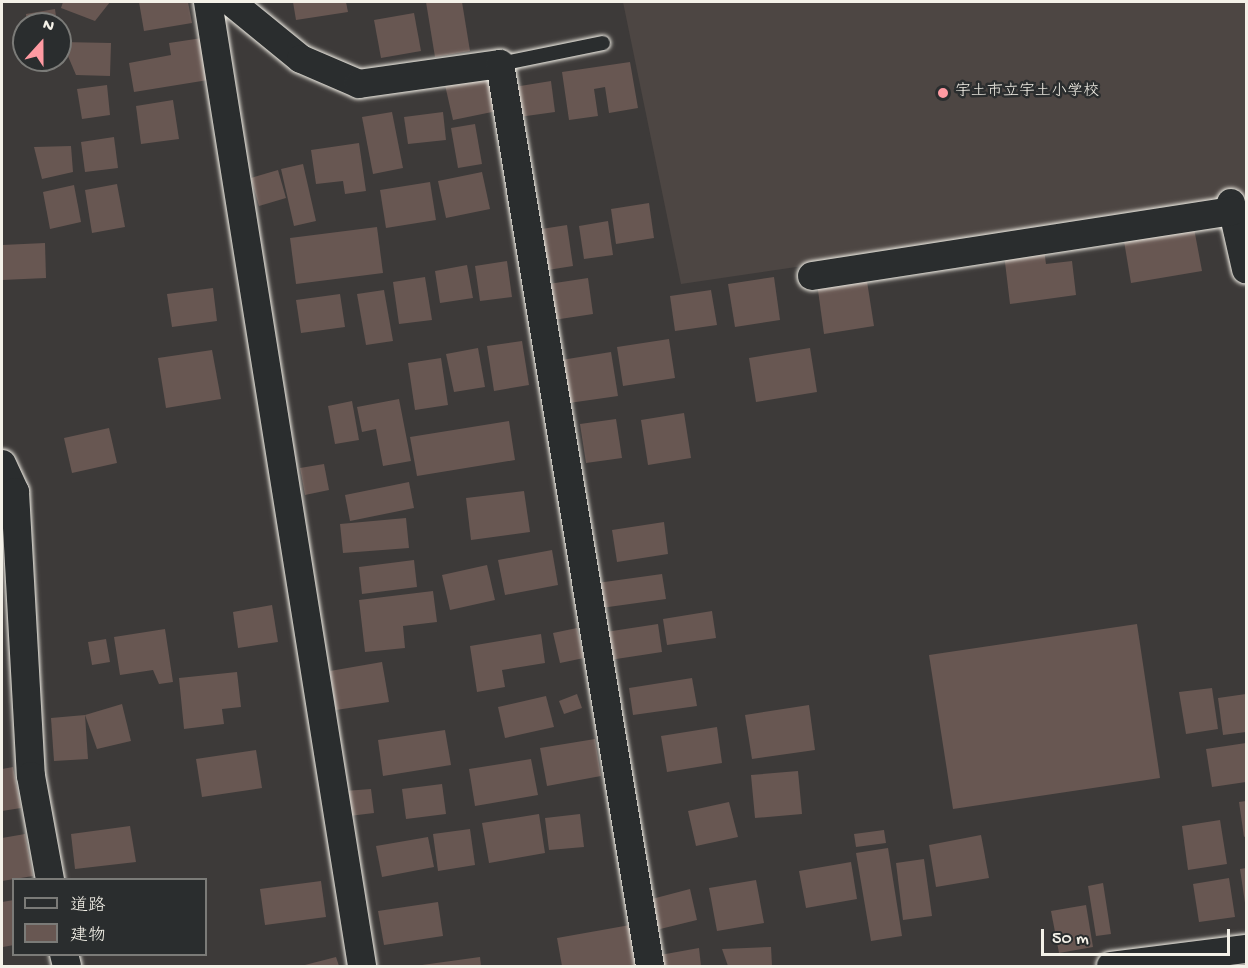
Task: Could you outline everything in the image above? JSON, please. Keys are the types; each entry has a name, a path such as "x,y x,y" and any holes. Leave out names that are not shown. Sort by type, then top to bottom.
{"street":[{"path":"208,2 362,966"},
{"path":"231,2 301,59 359,84 500,64 650,966"},
{"path":"812,276 1232,207 1246,269"},
{"path":"2,464 15,492 31,776 50,878"},
{"path":"1111,966 1246,949"}],"lane":[{"path":"500,64 603,43"}],"shaded area":[{"name":"宇土市立宇土小学校","path":"623,2 1246,2 1246,201 681,284"}],"building":[{"path":"63,2 110,2 95,21 61,8"},
{"path":"139,2 188,2 192,23 144,31"},
{"path":"293,2 346,2 348,12 296,20"},
{"path":"426,2 462,2 470,51 435,57"},
{"path":"55,9 55,12 38,12"},
{"path":"414,13 421,51 381,58 374,20"},
{"path":"202,38 208,80 134,92 129,63 171,55 169,43"},
{"path":"72,42 111,43 110,76 76,75 72,66"},
{"path":"630,62 638,108 609,113 605,87 594,89 598,116 569,120 562,72"},
{"path":"489,75 497,111 453,120 445,85"},
{"path":"551,81 555,112 519,117 514,87"},
{"path":"107,85 110,115 82,119 77,89"},
{"path":"173,100 179,139 141,144 136,106"},
{"path":"392,112 403,168 373,174 362,117"},
{"path":"443,112 446,140 408,144 404,117"},
{"path":"475,124 482,164 458,168 451,128"},
{"path":"114,137 118,168 85,172 81,142"},
{"path":"359,143 366,191 345,194 343,181 316,184 311,150"},
{"path":"71,146 73,172 42,179 34,147"},
{"path":"303,164 316,221 294,226 281,169"},
{"path":"278,170 286,198 259,206 251,178"},
{"path":"482,172 490,209 446,218 438,181"},
{"path":"430,182 436,220 386,228 380,190"},
{"path":"117,184 125,227 92,233 85,190"},
{"path":"74,185 81,222 50,229 43,192"},
{"path":"649,203 654,238 616,244 611,209"},
{"path":"608,221 613,255 584,259 579,226"},
{"path":"1193,223 1202,271 1131,283 1123,235"},
{"path":"567,225 573,266 535,272 529,231"},
{"path":"377,227 383,273 296,284 290,238"},
{"path":"45,243 46,278 2,280 2,245"},
{"path":"1044,249 1046,264 1072,261 1076,295 1010,304 1004,254"},
{"path":"507,261 512,297 480,301 475,266"},
{"path":"467,265 473,298 440,303 435,271"},
{"path":"866,275 874,326 824,334 817,283"},
{"path":"425,277 432,320 399,324 393,282"},
{"path":"774,277 780,320 735,327 728,284"},
{"path":"588,278 593,314 547,321 542,285"},
{"path":"213,288 217,321 172,327 167,294"},
{"path":"384,290 393,341 366,345 357,294"},
{"path":"711,290 717,325 675,331 670,296"},
{"path":"340,294 345,327 301,333 296,300"},
{"path":"669,339 675,378 623,386 617,347"},
{"path":"522,341 529,385 494,391 487,346"},
{"path":"478,348 485,387 454,392 446,354"},
{"path":"810,348 817,392 756,402 749,358"},
{"path":"212,350 221,399 166,408 158,358"},
{"path":"611,352 618,396 562,404 555,361"},
{"path":"441,358 448,405 415,410 408,363"},
{"path":"399,399 411,461 383,466 376,429 362,432 357,407"},
{"path":"352,401 359,440 335,444 328,406"},
{"path":"684,413 691,458 648,465 641,420"},
{"path":"616,419 622,458 586,463 580,424"},
{"path":"509,421 515,460 417,476 410,437"},
{"path":"109,428 117,463 72,473 64,438"},
{"path":"324,464 329,490 305,495 300,468"},
{"path":"409,482 414,508 350,521 345,495"},
{"path":"524,491 530,532 471,540 466,498"},
{"path":"406,518 409,548 343,553 340,524"},
{"path":"664,522 668,554 617,562 612,530"},
{"path":"552,550 558,585 505,595 498,560"},
{"path":"414,560 417,587 362,594 359,567"},
{"path":"487,565 495,600 450,610 442,575"},
{"path":"662,574 666,599 601,608 597,583"},
{"path":"433,591 437,622 403,626 405,648 365,652 359,600"},
{"path":"272,605 278,642 238,648 233,612"},
{"path":"712,611 716,638 667,645 663,619"},
{"path":"658,624 662,652 603,661 599,633"},
{"path":"1137,624 1160,778 953,809 929,655"},
{"path":"577,628 584,658 560,663 553,633"},
{"path":"165,629 173,682 159,684 153,670 120,675 114,637"},
{"path":"541,634 545,663 502,670 505,687 477,692 470,646"},
{"path":"106,639 110,662 92,665 88,642"},
{"path":"382,662 389,702 336,710 330,671"},
{"path":"237,672 241,707 222,709 224,724 184,729 179,678"},
{"path":"692,678 697,706 633,715 629,688"},
{"path":"1212,688 1218,729 1186,734 1179,692"},
{"path":"577,694 582,708 564,714 559,701"},
{"path":"1246,694 1246,732 1223,735 1218,698"},
{"path":"546,696 554,727 505,738 498,707"},
{"path":"122,704 131,741 97,749 85,715"},
{"path":"809,705 815,750 752,759 745,715"},
{"path":"85,715 88,759 54,761 51,718"},
{"path":"717,727 722,763 667,772 661,736"},
{"path":"445,730 451,765 383,776 378,740"},
{"path":"595,739 601,776 547,786 540,748"},
{"path":"1246,743 1246,782 1212,787 1206,749"},
{"path":"256,750 262,788 202,797 196,759"},
{"path":"531,759 538,795 475,806 469,769"},
{"path":"13,767 21,808 2,811 2,769"},
{"path":"798,771 802,814 755,818 751,775"},
{"path":"442,784 446,814 406,819 402,789"},
{"path":"371,789 374,813 349,816 345,791"},
{"path":"1246,801 1246,836 1244,837 1239,802"},
{"path":"729,802 738,837 696,846 688,811"},
{"path":"539,814 545,853 489,863 482,823"},
{"path":"580,814 584,847 549,850 545,818"},
{"path":"1220,820 1227,864 1188,870 1182,826"},
{"path":"130,826 136,862 75,869 71,834"},
{"path":"470,829 475,865 438,871 433,834"},
{"path":"884,830 886,843 856,847 854,834"},
{"path":"25,834 33,876 2,881 2,838"},
{"path":"981,835 989,878 936,887 929,845"},
{"path":"428,837 434,867 382,877 376,846"},
{"path":"888,848 902,936 871,941 856,853"},
{"path":"924,859 932,916 903,920 896,863"},
{"path":"851,862 857,899 806,908 799,871"},
{"path":"1246,868 1246,902 1245,903 1240,869"},
{"path":"1229,878 1235,917 1199,922 1193,884"},
{"path":"756,880 764,923 717,931 709,888"},
{"path":"321,881 326,917 265,925 260,889"},
{"path":"1103,883 1111,934 1096,936 1088,886"},
{"path":"690,889 697,920 656,930 648,900"},
{"path":"12,900 12,945 3,947 2,902"},
{"path":"438,902 443,936 384,945 378,911"},
{"path":"1086,905 1093,947 1059,953 1051,911"},
{"path":"630,925 638,966 562,966 557,938"},
{"path":"771,947 772,966 728,966 722,949"},
{"path":"699,948 701,966 661,966 660,955"},
{"path":"336,957 339,966 301,966"},
{"path":"480,957 481,966 422,966 422,965"}],"place":[{"name":"宇土市立宇土小学校","path":"943,93"}]}
